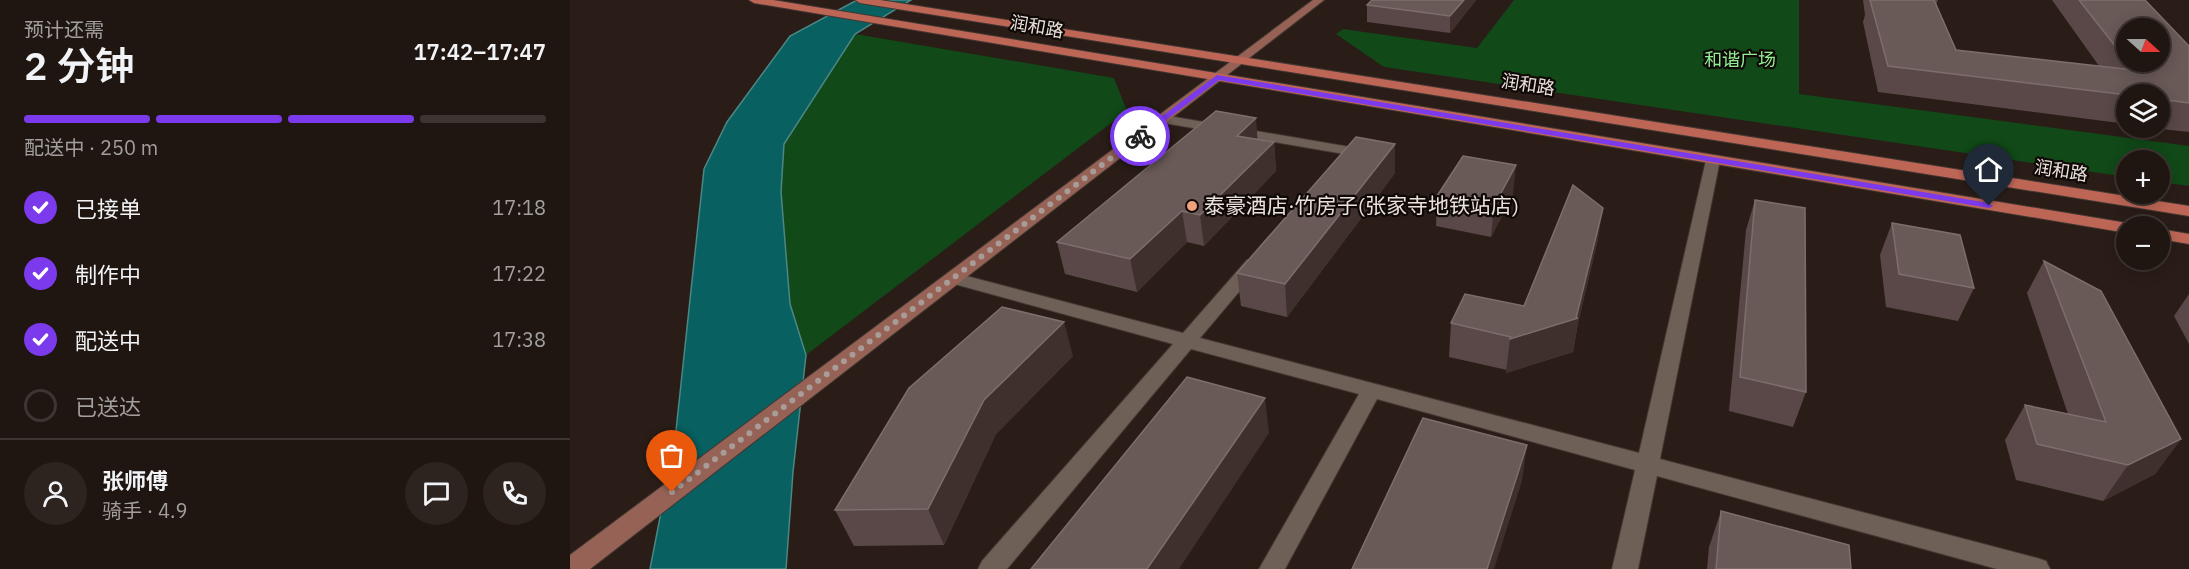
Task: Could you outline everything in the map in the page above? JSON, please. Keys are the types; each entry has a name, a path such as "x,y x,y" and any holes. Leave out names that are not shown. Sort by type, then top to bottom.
{"main road":[{"name":"润和路","path":"754,0 2116,226"},
{"name":"润和路","path":"860,0 2189,211"},
{"path":"2170,236 2189,239"}],"street":[{"path":"571,569 1319,0"}],"lane":[{"path":"1163,119 1350,151 1335,169"},
{"path":"1625,569 1713,160"},
{"path":"992,569 1265,250"},
{"path":"953,278 2037,569"},
{"path":"1272,569 1371,391"}],"green space":[{"name":"和谐广场","path":"1514,0 1799,0 1799,94 2189,146 2189,186 2170,183 2170,150 2116,150 2116,175 1384,67 1336,34 1343,29 1477,48"},
{"path":"855,34 1114,78 1127,111 806,355 790,305 781,192 784,144"}],"water":[{"path":"857,0 911,0 855,34 784,144 781,192 790,304 806,355 793,472 786,569 650,569 675,440 704,169 727,122 790,36"}],"building":[{"path":"1372,0 1464,0 1450,16 1367,5"},
{"path":"1870,0 1934,0 1956,50 2116,68 2116,72 2170,72 2170,26 2189,46 2189,103 2170,100 2170,84 2116,84 2116,94 1888,66"},
{"path":"2079,0 2145,0 2162,18 2116,18 2116,47"},
{"path":"1216,111 1256,118 1237,136 1274,142 1200,215 1182,211 1130,259 1057,242"},
{"path":"1356,137 1395,144 1285,284 1237,273"},
{"path":"1463,156 1516,165 1494,206 1437,196"},
{"path":"1573,185 1603,208 1576,318 1578,318 1510,339 1511,337 1451,323 1465,294 1524,306"},
{"path":"1755,200 1805,208 1806,392 1740,377"},
{"path":"1892,223 1960,235 1974,288 1899,274"},
{"path":"2044,261 2101,291 2181,439 2128,465 2037,444 2025,405 2106,422"},
{"path":"1002,307 1064,322 984,400 928,509 835,510 909,388"},
{"path":"1187,377 1265,398 1147,569 1031,569"},
{"path":"1423,418 1527,445 1487,569 1352,569"},
{"path":"1721,511 1849,545 1851,569 1716,569"}],"way so far":[{"path":"672,492 1140,136"}],"place":[{"name":"泰豪酒店·竹房子(张家寺地铁站店)","path":"1192,206"}],"route":[{"path":"1140,136 1217,77 1989,206"}]}
